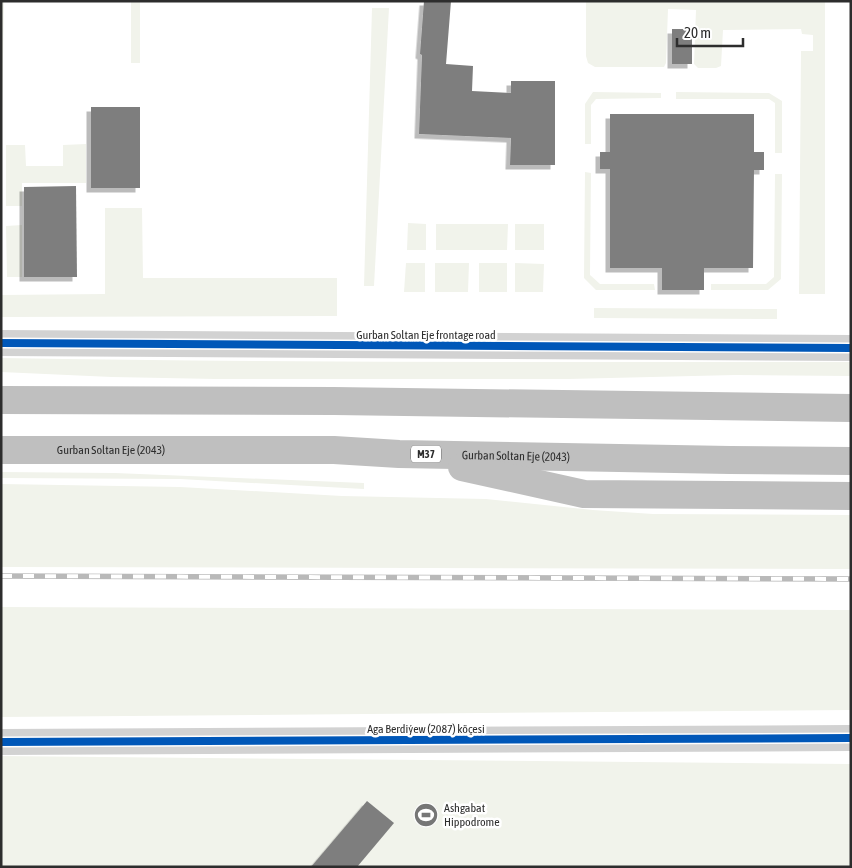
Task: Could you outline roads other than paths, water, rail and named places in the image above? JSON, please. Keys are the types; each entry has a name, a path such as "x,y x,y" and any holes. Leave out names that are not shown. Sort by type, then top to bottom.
{"highway":[{"path":"1,400 324,401 851,408"},
{"name":"Gurban Soltan Eje (2043)","path":"1,450 334,450 399,454 730,460 851,460"},
{"path":"399,454 584,494 851,496"}],"street":[{"name":"Gurban Soltan Eje frontage road","path":"1,343 851,348"},
{"name":"Aga Berdiýew (2087) köçesi","path":"1,742 851,738"}],"railway":[{"path":"1,576 851,579"}],"place":[{"name":"Ashgabat Hippodrome","path":"426,815"}]}
